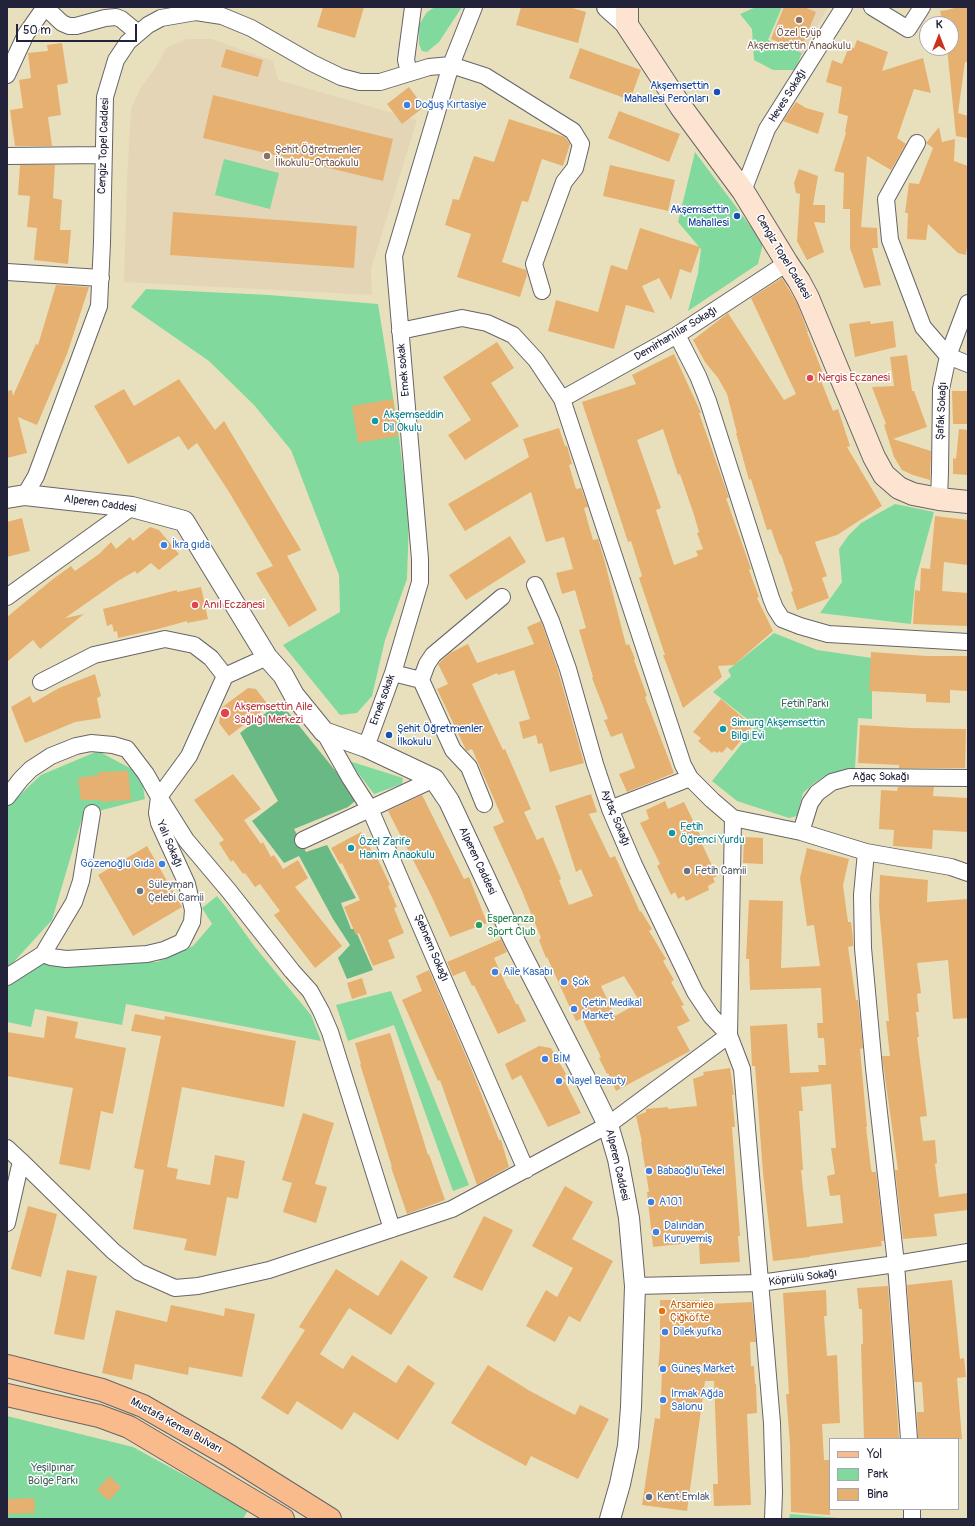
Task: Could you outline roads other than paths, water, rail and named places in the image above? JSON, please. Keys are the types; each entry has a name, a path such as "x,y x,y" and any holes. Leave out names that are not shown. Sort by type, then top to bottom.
{"main road":[{"name":"Cengiz Topel Caddesi","path":"627,16 681,107 743,191 799,281 808,298 871,451 884,475 899,488 913,494 939,499 968,502"},
{"name":"Mustafa Kemal Bulvarı","path":"7,1366 102,1390 143,1406 222,1452 330,1519"},
{"path":"7,1395 99,1416 129,1427 152,1439 283,1519"}],"street":[{"path":"7,75 26,34 45,7 58,19 69,26 76,26 105,18 116,17 121,19 138,33"},
{"path":"409,73 406,60 413,7"},
{"name":"Emek sokak","path":"366,747 393,673 420,582 420,559 394,256 451,65 474,7"},
{"name":"Cengiz Topel Caddesi","path":"607,7 627,16"},
{"name":"Heves Sokağı","path":"743,191 767,129 844,7"},
{"path":"872,7 908,29 922,7"},
{"name":"Cengiz Topel Caddesi","path":"16,496 36,476 99,306 105,97 116,60 128,42 148,25 161,18 196,12 222,16 251,28 312,63 341,76 360,82 380,82 429,67 451,65"},
{"path":"451,65 485,76 544,111 573,131 581,144 575,168 564,182 534,264 542,291"},
{"path":"916,143 886,199 890,240 923,327 948,356 968,364"},
{"path":"7,156 103,155"},
{"name":"Demirhanlılar Sokağı","path":"562,400 677,335 787,263"},
{"path":"7,272 101,278"},
{"name":"Şafak Sokağı","path":"939,499 941,389 948,356 968,303"},
{"path":"400,331 462,318 487,323 513,335 536,360 562,400 683,765 690,778 712,800 733,818 801,832 866,852 951,867 968,873"},
{"path":"677,335 698,376 708,401 771,598 782,619 828,634 968,642"},
{"name":"Alperen Caddesi","path":"16,496 132,507 184,521 267,657 282,675 294,695 324,732"},
{"path":"7,597 132,507"},
{"name":"Aytaç Sokağı","path":"535,585 551,622 568,669 595,764 610,809 634,865 695,992 711,1016 729,1036"},
{"path":"484,804 468,767 453,750 421,680 427,664 433,655 502,597"},
{"path":"41,682 94,656 165,639 194,645 211,658 225,676"},
{"path":"159,797 189,756 225,676 267,657"},
{"path":"393,673 421,680"},
{"path":"324,732 366,747 434,779"},
{"name":"Şebnem Sokağı","path":"324,732 350,778 370,809 526,1170"},
{"path":"7,797 31,769 51,756 76,746 91,743 113,745 127,749 146,774 186,840 229,891 292,971 310,991 330,1032 392,1229"},
{"name":"Ağaç Sokağı","path":"801,832 810,803 817,793 832,782 850,776 968,778"},
{"path":"610,809 690,778"},
{"path":"303,840 434,779"},
{"name":"Alperen Caddesi","path":"434,779 449,801 515,942 608,1125 618,1159 629,1218 636,1286 628,1446 620,1484 610,1519"},
{"name":"Yalı Sokağı","path":"43,954 51,957 66,959 147,954 164,950 182,942 192,922 193,910 187,884 159,823 157,813 159,797"},
{"path":"7,977 43,954 74,902 78,893 92,813"},
{"path":"733,818 729,1036 742,1069 772,1423 774,1492 773,1519"},
{"path":"866,852 862,895 863,948 896,1264 909,1438"},
{"path":"7,1148 113,1251 139,1272 175,1288 198,1286 269,1270 452,1209 608,1125 729,1036"},
{"path":"7,1223 21,1161"},
{"name":"Köprülü Sokağı","path":"636,1286 760,1283 896,1264 968,1252"}],"place":[{"name":"Özel Eyüp Akşemsettin Anaokulu","path":"799,20"},
{"name":"Akşemsettin Mahallesi Peronları","path":"717,92"},
{"name":"Doğuş Kırtasiye","path":"407,105"},
{"name":"Şehit Öğretmenler İlkokulu-Ortaokulu","path":"267,156"},
{"name":"Akşemsettin Mahallesi","path":"737,216"},
{"name":"Nergis Eczanesi","path":"810,378"},
{"name":"Akşemseddin Dil Okulu","path":"375,421"},
{"name":"İkra gıda","path":"164,545"},
{"name":"Anıl Eczanesi","path":"195,605"},
{"name":"Akşemsettin Aile Sağlığı Merkezi","path":"225,713"},
{"name":"Simurg Akşemsettin Bilgi Evi","path":"723,729"},
{"name":"Şehit Öğretmenler İlkokulu","path":"389,735"},
{"name":"Fetih Öğrenci Yurdu","path":"672,833"},
{"name":"Özel Zarife Hanım Anaokulu","path":"351,848"},
{"name":"Gözenoğlu Gıda","path":"162,864"},
{"name":"Fetih Camii","path":"687,871"},
{"name":"Süleyman Çelebi Camii","path":"140,891"},
{"name":"Esperanza Sport Club","path":"479,925"},
{"name":"Aile Kasabı","path":"495,972"},
{"name":"Şok","path":"564,982"},
{"name":"Çetin Medikal Market","path":"574,1009"},
{"name":"BİM","path":"545,1059"},
{"name":"Nayel Beauty","path":"559,1081"},
{"name":"Babaoğlu Tekel","path":"649,1171"},
{"name":"A101","path":"651,1202"},
{"name":"Dalından Kuruyemiş","path":"656,1232"},
{"name":"Arsamiea Çiğköfte","path":"662,1311"},
{"name":"Dilek yufka","path":"665,1332"},
{"name":"Güneş Market","path":"663,1369"},
{"name":"Irmak Ağda Salonu","path":"663,1400"},
{"name":"Kent Emlak","path":"649,1497"}],"park label":[{"name":"Fetih Parkı","path":"805,704"},
{"name":"Yeşilpınar Bölge Parkı","path":"53,1474"}]}
